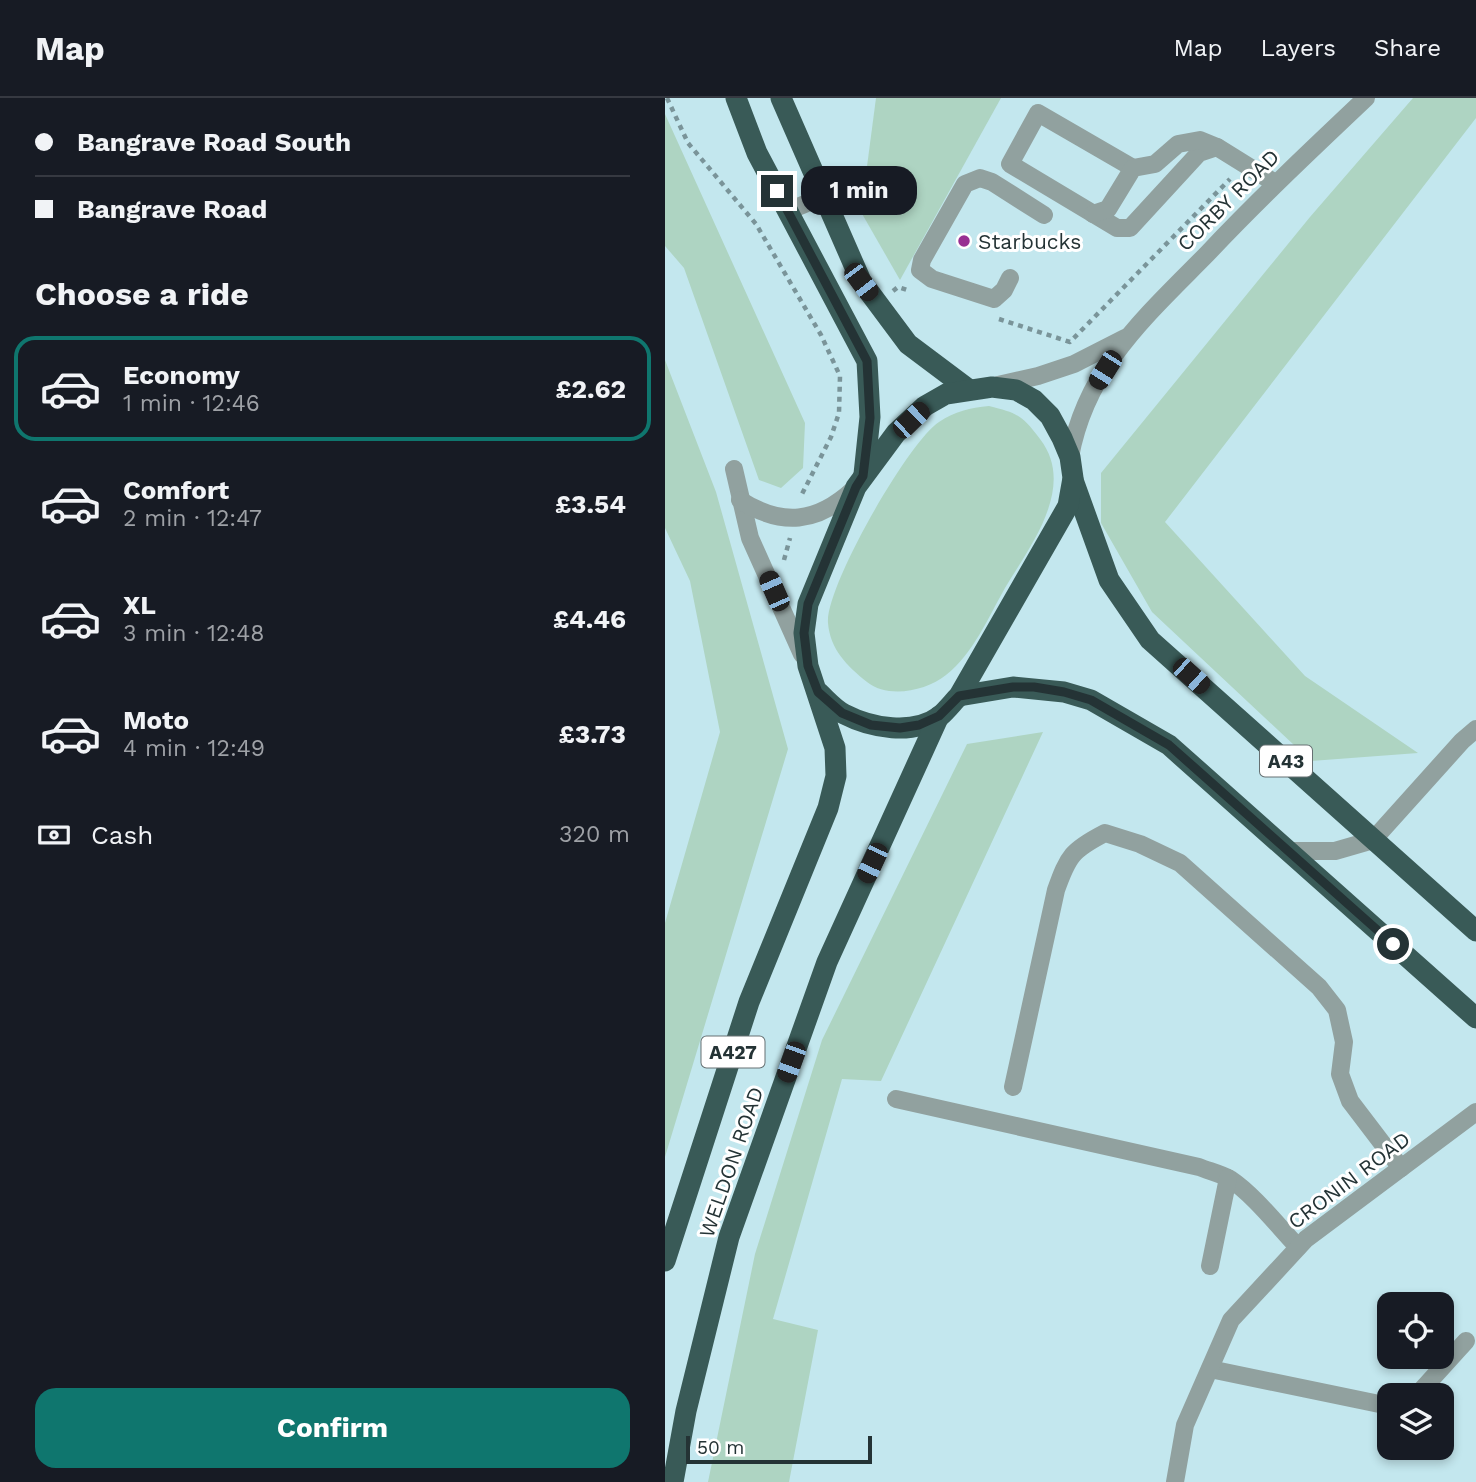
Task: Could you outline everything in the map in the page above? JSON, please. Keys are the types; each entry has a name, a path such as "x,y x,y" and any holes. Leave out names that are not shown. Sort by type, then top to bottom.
{"highway":[{"name":"A43","path":"736,98 757,153 867,361 870,418 860,482"},
{"path":"781,98 861,282 908,344 968,389"},
{"name":"A43","path":"1071,468 1068,506 1056,529 959,696 939,716 919,725 900,728 871,725 842,713 818,692 808,666 804,633 808,604 860,482 896,433 925,406 946,394 968,389 992,387 1016,390 1034,400 1050,416 1071,468 1109,580 1150,640 1476,931"},
{"path":"959,696 1013,687 1064,692 1091,700 1169,745 1476,1018"},
{"name":"WELDON ROAD","path":"665,1261 749,1002 828,808 836,776 835,748 818,692"},
{"name":"WELDON ROAD","path":"673,1482 686,1412 729,1237 827,961 939,716"}],"street":[{"name":"CORBY ROAD","path":"1071,468 1082,409 1125,338 1275,183 1366,98"},
{"path":"1217,147 1199,153 1145,215 1130,228 1117,228 1010,164 1038,113 1133,168 1155,164 1178,144 1200,140 1217,147 1275,183"},
{"path":"1093,214 1108,209 1133,168"},
{"path":"1010,278 1004,290 994,299 932,279 919,270 965,184 980,178 992,182 1044,215"},
{"path":"788,211 824,196"},
{"name":"CORBY ROAD","path":"992,387 1074,364 1125,338"},
{"path":"734,468 750,538 808,666"},
{"path":"740,500 757,512 778,518 793,518 817,514 837,504 860,482"},
{"path":"1289,851 1335,851 1374,840 1475,732"},
{"path":"1013,1087 1056,890 1066,861 1083,844 1105,834 1140,844 1180,863 1319,987 1337,1010 1344,1042 1340,1074 1350,1101 1401,1168"},
{"path":"896,1099 1199,1167 1228,1178 1298,1247"},
{"name":"CRONIN ROAD","path":"1175,1482 1185,1425 1231,1320 1298,1247 1476,1112"},
{"path":"1210,1266 1228,1178"},
{"path":"1428,1383 1466,1341"},
{"path":"1210,1368 1377,1403"}],"path":[{"path":"667,98 688,143 756,224 821,335 840,376 838,413 831,437 798,503 774,591"},
{"path":"991,317 1070,342 1244,164"},
{"path":"876,302 898,287 911,292"},
{"path":"821,335 846,321"}],"green space":[{"path":"876,98 1001,98 900,280 861,212"},
{"path":"1413,98 1476,98 1476,118 1165,522 1305,676 1418,753 1311,761 1152,612 1101,523 1101,473 1310,217"},
{"path":"665,114 805,423 803,468 781,488 759,480 684,268 665,246"},
{"path":"665,360 716,492 788,749 665,1157 665,923 720,732 690,581 665,528"},
{"path":"989,406 1013,413 1023,420 1040,439 1050,457 1054,477 1046,516 979,635 956,666 938,681 918,689 896,691 876,687 846,663 829,632 831,605 840,579 871,516 925,435 951,415"},
{"path":"1043,732 881,1081 842,1079 773,1319 818,1330 789,1482 708,1482 755,1254 822,1040 967,744"}],"place":[{"name":"Starbucks","path":"964,241"}],"route":[{"path":"777,191 867,361 870,418 863,476 808,604 804,633 808,666 818,692 842,713 871,725 900,728 919,725 939,716 959,696 1013,687 1064,692 1091,700 1169,745 1393,944"}]}
